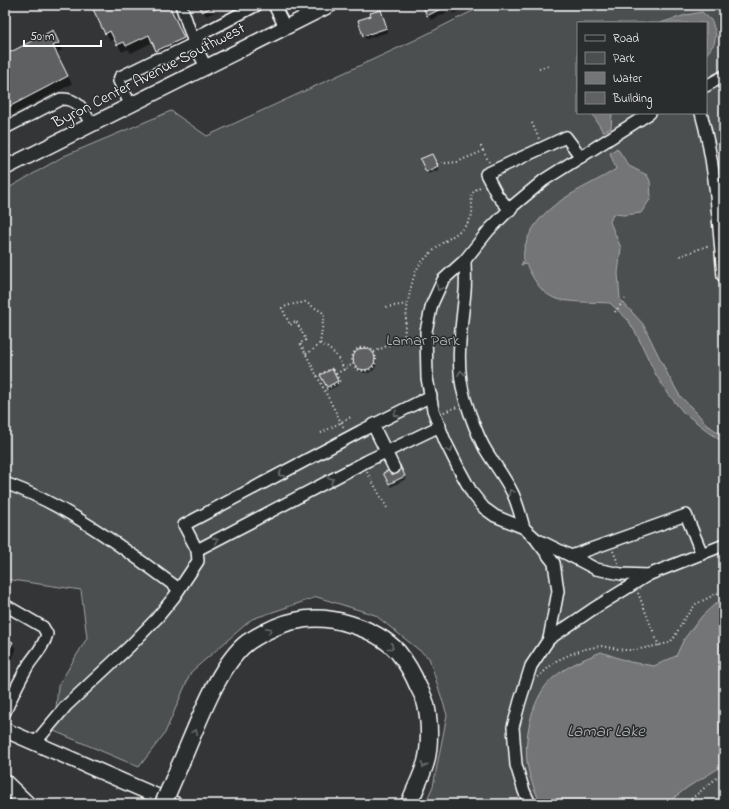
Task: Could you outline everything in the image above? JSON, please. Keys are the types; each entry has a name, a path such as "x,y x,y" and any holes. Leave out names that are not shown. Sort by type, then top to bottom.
{"highway":[{"path":"163,804 211,694 227,664 248,642 270,629 295,620 319,619 348,623 374,634 398,652 414,675 426,704 429,738 426,762 409,804"},
{"path":"5,783 27,804"}],"main road":[{"name":"Byron Center Avenue Southwest","path":"5,168 330,5"},
{"path":"5,730 175,804"}],"street":[{"path":"181,5 194,43 206,67"},
{"path":"130,104 119,81 120,76 157,59 164,58 197,42 200,35 257,5"},
{"path":"274,5 285,28"},
{"path":"707,85 724,76"},
{"path":"5,128 61,99 73,101 80,106 91,124"},
{"path":"549,639 558,590 554,563 536,540 524,528 495,516 484,508 472,493 459,469 438,421 427,378 426,331 432,304 443,280 465,260 490,230 510,210 544,180 648,114"},
{"path":"701,114 714,179 724,276"},
{"path":"510,210 496,194 486,174 566,137 581,157"},
{"path":"465,260 465,289 459,352 461,377 474,424 484,446 513,493 524,528"},
{"path":"35,743 66,706 145,631 166,607 198,562 198,550 184,525 349,437 431,396"},
{"path":"198,550 386,451 438,421"},
{"path":"373,425 394,468"},
{"path":"5,483 72,515 179,589"},
{"path":"571,556 686,515 702,554"},
{"path":"536,540 596,569 621,574 648,575"},
{"path":"530,804 524,791 516,765 513,727 531,666 549,639 593,609 648,575 724,545"},
{"path":"5,605 43,627 47,634 46,640 16,687 5,712"}],"path":[{"path":"540,69 550,64"},
{"path":"532,124 543,148"},
{"path":"481,146 494,170"},
{"path":"437,164 457,162 483,151"},
{"path":"374,352 404,338 414,275 421,263 431,253 470,220 474,191 491,182"},
{"path":"680,256 694,250 720,243"},
{"path":"615,312 625,299"},
{"path":"306,354 320,343 324,318 322,312 305,302 288,305 282,308 290,325 296,322 306,340 300,343 349,437"},
{"path":"386,307 409,304"},
{"path":"320,343 338,356 344,370"},
{"path":"364,346 368,347 374,352 376,360 374,367 363,371 359,370 353,364 352,356 356,349 364,346"},
{"path":"336,374 353,364"},
{"path":"317,376 333,368 340,382 324,390"},
{"path":"438,421 467,403"},
{"path":"321,433 351,417"},
{"path":"362,463 387,508"},
{"path":"537,678 556,661 586,649 602,646 624,650 635,650 669,643 674,638 684,619 696,604 724,590"},
{"path":"685,804 724,772"}],"green space":[{"name":"Lamar Park","path":"484,5 724,5 724,804 425,804 433,786 447,715 429,658 375,615 317,597 252,619 191,672 165,733 139,767 54,731 58,686 87,638 81,590 5,579 5,190 64,156 171,111 207,136 413,41"}],"water":[{"path":"702,12 712,21 716,35 714,44 707,54 707,22 663,22"},
{"path":"593,114 612,114 611,128 603,132"},
{"path":"617,148 629,166 647,175 650,181 651,198 641,213 624,215 613,214 610,222 621,248 618,273 620,299 643,324 680,396 707,425 724,436 724,441 718,439 683,412 669,395 656,375 637,335 628,320 610,303 571,301 552,297 543,291 533,278 526,264 521,265 527,240 540,219 559,202 616,169 610,153"},
{"name":"Lamar Lake","path":"724,601 724,765 688,787 666,804 541,804 529,772 526,751 531,716 540,694 546,685 570,666 601,652 630,662 654,666 676,656 684,639 702,616 716,603"}],"building":[{"path":"91,5 150,5 152,11 164,5 169,5 184,38 156,51 149,35 126,46 124,42 117,45 110,31 105,34"},
{"path":"199,5 216,5 202,12"},
{"path":"422,5 448,5 427,16"},
{"path":"448,5 457,5 450,9"},
{"path":"381,10 387,28 363,36 358,20 371,16 370,13"},
{"path":"53,30 59,43 53,46 68,76 5,109 5,55"},
{"path":"432,154 438,166 426,172 420,159"},
{"path":"364,348 372,351 375,359 372,367 364,370 356,367 353,359 356,351"},
{"path":"332,369 338,381 327,387 320,375"},
{"path":"400,465 405,476 389,484 383,473"},
{"path":"5,638 13,642 5,659"}]}
